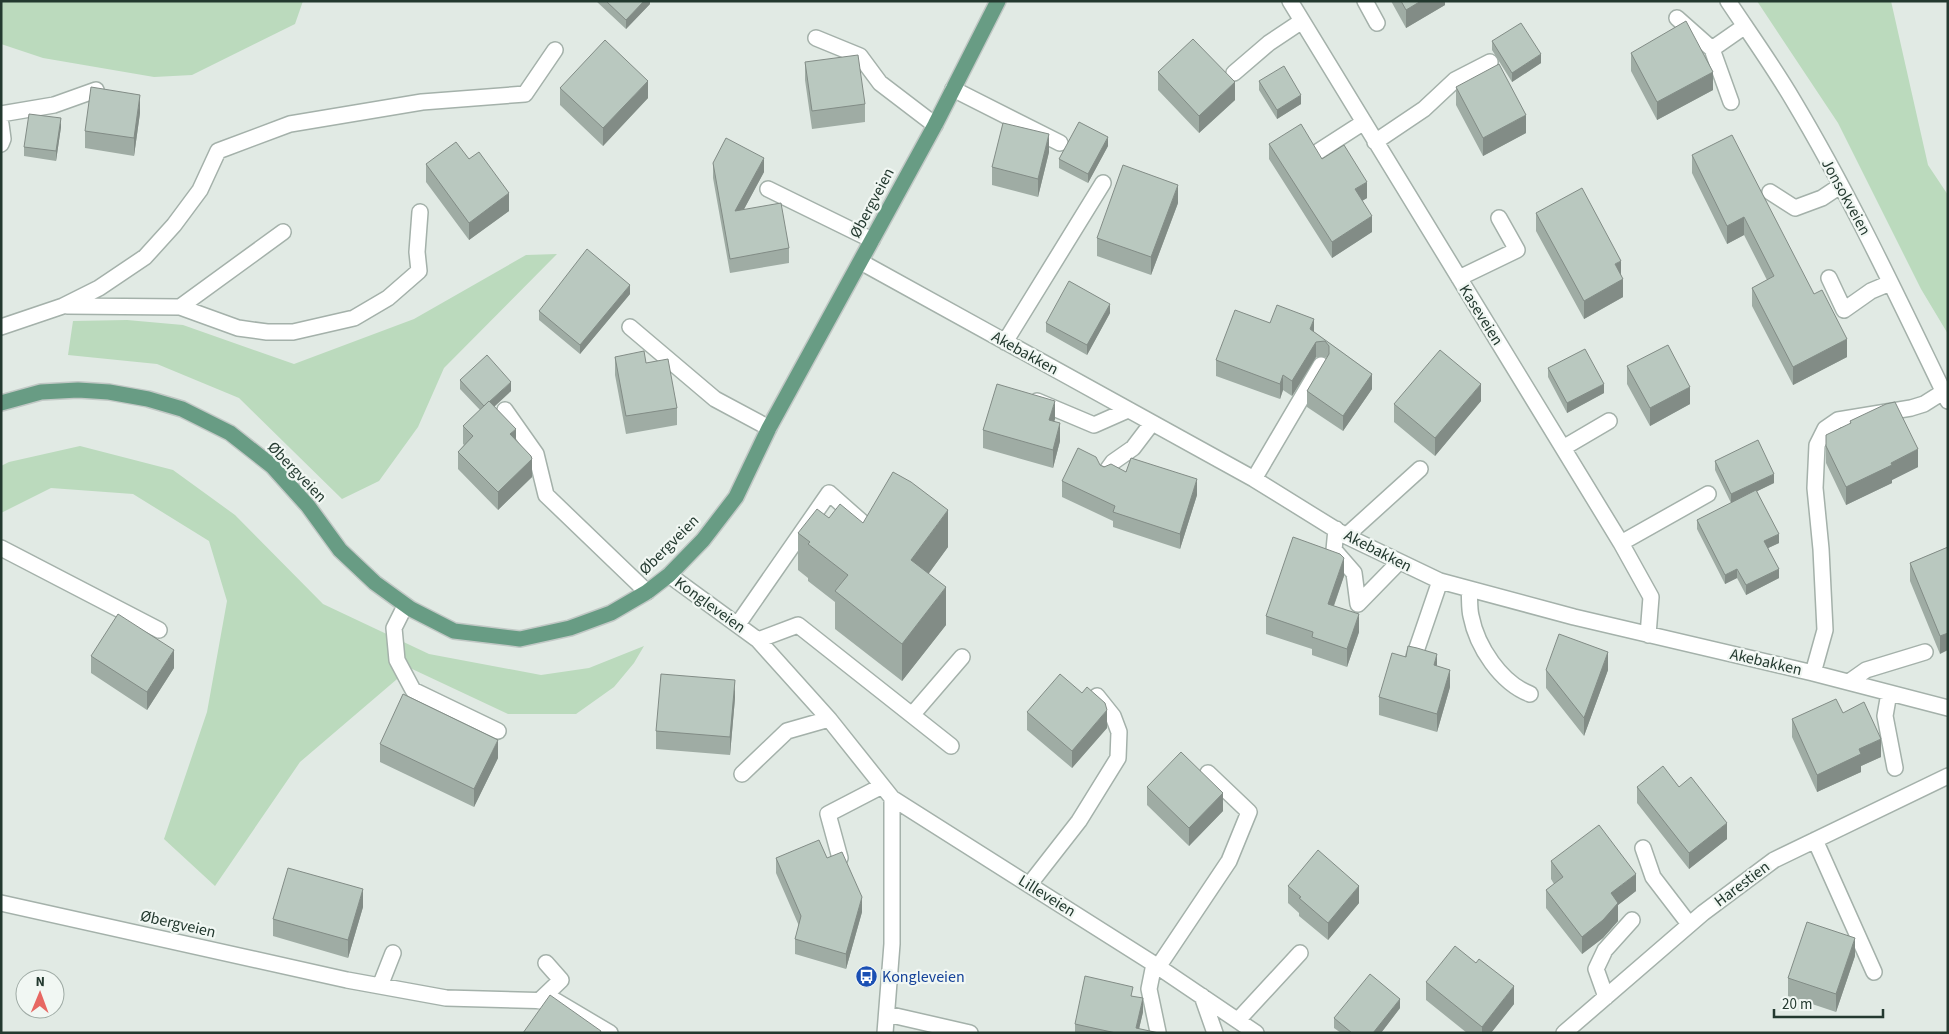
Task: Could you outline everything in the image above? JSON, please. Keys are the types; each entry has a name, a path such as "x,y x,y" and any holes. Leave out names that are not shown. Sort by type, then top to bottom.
{"main road":[{"name":"Øbergveien","path":"1,403 40,392 78,390 109,392 148,399 182,409 230,433 272,466 308,506 340,550 375,583 405,606 454,631 520,638 570,628 611,614 647,592 668,575 703,540 736,497 769,428 935,125 998,1"}],"street":[{"name":"Kaseveien","path":"1290,1 1621,543 1651,597 1648,635"},
{"path":"1365,1 1378,23"},
{"name":"Jonsokveien","path":"1728,1 1793,100 1870,240 1946,397"},
{"path":"1677,18 1712,49 1731,102"},
{"path":"1234,73 1269,43 1302,21"},
{"path":"1712,49 1745,26"},
{"path":"816,38 860,56 880,83 935,125"},
{"path":"1,327 63,306 99,288 144,257 174,225 200,190 218,151 290,124 422,102 525,94 556,50"},
{"path":"1375,142 1424,109 1454,80 1490,62"},
{"path":"953,89 1060,143"},
{"path":"1,114 54,105 96,90"},
{"path":"1319,151 1364,122"},
{"path":"1,124 3,139 1,144"},
{"path":"1005,342 1103,183"},
{"path":"1770,192 1795,208 1822,198 1840,186"},
{"path":"768,189 872,240"},
{"path":"63,306 180,307 238,328 267,332 294,332 354,318 388,298 418,271 417,252 420,212"},
{"path":"1458,278 1517,250 1499,218"},
{"path":"180,307 283,232"},
{"name":"Akebakken","path":"861,262 1254,479 1341,533 1440,581 1648,635 1813,673 1948,708"},
{"path":"1829,278 1844,310 1871,291 1890,283"},
{"path":"630,327 715,400 769,428"},
{"path":"1254,479 1321,365"},
{"path":"1021,395 1094,425 1128,410"},
{"path":"1813,673 1825,630 1821,549 1815,488 1817,445 1825,429 1838,420 1911,408 1946,397"},
{"path":"505,410 536,454 546,495 647,592"},
{"path":"1563,448 1609,420"},
{"path":"1105,473 1113,462 1133,448 1152,423"},
{"path":"1400,562 1358,604 1354,573 1334,550 1341,533 1420,469"},
{"path":"738,624 829,493 871,530"},
{"path":"1621,543 1708,494"},
{"path":"1,548 159,630"},
{"name":"Kongleveien","path":"668,575 758,640 829,719 892,798"},
{"path":"1414,656 1440,581"},
{"path":"1469,589 1471,617 1486,656 1518,689 1530,694"},
{"path":"405,606 394,628 397,660 413,690 498,731"},
{"path":"758,640 798,625 951,746"},
{"path":"1849,682 1866,670 1925,652"},
{"path":"912,715 962,656"},
{"path":"1889,693 1885,716 1895,768"},
{"path":"1029,885 1079,821 1118,758 1118,732 1113,716 1097,696"},
{"path":"742,774 787,732 829,719"},
{"path":"1158,1032 1149,989 1156,966 1228,861 1249,812 1208,773"},
{"name":"Harestien","path":"1564,1033 1690,924 1774,860 1948,776"},
{"path":"840,858 828,814 882,786"},
{"path":"884,1032 892,944 892,798"},
{"name":"Lilleveien","path":"892,798 1156,966 1256,1033"},
{"path":"1815,840 1874,972"},
{"path":"1643,848 1653,876 1690,924"},
{"name":"Øbergveien","path":"1,903 347,980 446,998 556,1001 610,1033"},
{"path":"1606,997 1596,969 1605,950 1632,920"},
{"path":"380,986 393,952"},
{"path":"1238,1020 1300,953"},
{"path":"539,1001 561,980 546,963"},
{"path":"1202,996 1215,1033"},
{"path":"887,1014 970,1033"}],"green space":[{"path":"1,1 303,1 295,24 192,75 154,77 43,58 1,44"},
{"path":"1757,1 1891,1 1928,165 1948,195 1948,334 1921,289 1838,123"},
{"path":"557,254 444,368 418,427 379,481 342,499 239,398 157,364 68,355 73,321 127,320 183,325 294,364 414,319 526,255"},
{"path":"80,446 173,470 235,515 323,604 429,654 541,675 589,668 644,646 634,663 614,687 576,714 508,714 410,668 300,762 215,886 164,839 207,712 227,601 209,541 133,494 51,488 1,513 1,466 9,462"}],"building":[{"path":"606,1 644,1 626,20"},
{"path":"1401,1 1421,1 1406,10"},
{"path":"1686,21 1713,72 1657,102 1631,53"},
{"path":"1521,23 1541,54 1512,73 1492,41"},
{"path":"1193,39 1235,82 1199,116 1158,72"},
{"path":"605,40 648,81 603,128 560,88"},
{"path":"858,55 865,104 812,111 805,62"},
{"path":"1499,64 1526,115 1483,138 1456,87"},
{"path":"1284,66 1301,95 1277,110 1259,81"},
{"path":"91,87 140,95 134,138 85,131"},
{"path":"29,114 61,118 56,151 24,147"},
{"path":"1079,122 1108,137 1088,174 1059,159"},
{"path":"1003,123 1049,134 1038,179 992,167"},
{"path":"1301,124 1322,159 1344,145 1367,182 1355,189 1372,216 1332,242 1269,144"},
{"path":"1732,135 1814,294 1822,290 1847,339 1793,367 1752,288 1774,276 1744,217 1727,226 1692,155"},
{"path":"726,138 764,158 735,211 781,203 789,248 730,259 713,163"},
{"path":"456,142 469,159 479,152 509,193 469,223 426,164"},
{"path":"1123,165 1178,185 1151,257 1097,238"},
{"path":"1582,188 1621,261 1615,264 1623,279 1584,301 1536,213"},
{"path":"587,249 630,285 580,345 539,311"},
{"path":"1069,281 1110,304 1087,345 1046,323"},
{"path":"1277,305 1314,319 1310,329 1372,374 1343,416 1307,391 1329,354 1329,346 1325,341 1316,342 1292,381 1283,375 1280,384 1216,360 1235,310 1270,323"},
{"path":"1668,345 1690,387 1650,408 1627,366"},
{"path":"1585,349 1604,384 1567,403 1548,368"},
{"path":"1440,350 1481,384 1435,438 1394,404"},
{"path":"644,351 646,363 668,359 677,408 626,416 615,357"},
{"path":"487,355 511,382 484,406 460,380"},
{"path":"997,384 1055,401 1049,420 1060,423 1053,450 983,430"},
{"path":"489,401 516,429 510,434 532,459 498,492 458,452 473,436 463,426"},
{"path":"1895,402 1918,449 1891,463 1892,465 1846,487 1826,446 1826,435 1851,423 1850,421 1886,404"},
{"path":"1758,440 1774,474 1731,494 1715,461"},
{"path":"1078,448 1096,457 1100,465 1104,467 1111,464 1126,472 1131,458 1197,479 1180,534 1113,512 1115,506 1062,481"},
{"path":"893,472 911,482 948,510 911,560 946,587 902,644 835,591 848,575 808,544 810,542 798,533 817,509 829,518 840,504 863,523"},
{"path":"1756,490 1779,534 1764,541 1779,569 1746,585 1737,569 1725,575 1697,520"},
{"path":"1293,537 1340,554 1344,558 1328,604 1359,614 1347,649 1312,637 1313,632 1266,616"},
{"path":"1948,547 1948,633 1940,636 1910,563"},
{"path":"118,614 174,650 147,692 91,656"},
{"path":"1559,634 1608,652 1584,718 1546,670"},
{"path":"1408,646 1437,654 1434,665 1450,670 1437,714 1379,697 1392,653 1406,657"},
{"path":"661,674 735,680 730,737 656,731"},
{"path":"1060,674 1082,693 1087,687 1105,703 1107,710 1072,751 1027,712"},
{"path":"403,694 498,740 474,789 380,744"},
{"path":"1836,699 1843,713 1864,702 1881,739 1859,749 1861,754 1817,775 1792,719"},
{"path":"1181,752 1223,793 1189,828 1147,787"},
{"path":"1663,766 1679,787 1691,777 1727,823 1689,853 1637,787"},
{"path":"1599,825 1636,874 1611,893 1618,903 1603,920 1582,937 1546,890 1563,877 1551,861"},
{"path":"819,840 827,858 842,852 862,897 846,954 795,939 801,916 776,858"},
{"path":"1318,850 1359,886 1328,923 1288,886"},
{"path":"288,868 363,889 348,940 273,919"},
{"path":"1807,922 1855,938 1836,994 1788,978"},
{"path":"1455,946 1476,963 1479,959 1514,986 1482,1027 1426,982"},
{"path":"1370,974 1400,999 1373,1033 1352,1033 1334,1018"},
{"path":"1085,976 1133,987 1131,996 1143,998 1136,1028 1159,1033 1116,1033 1075,1024"},
{"path":"550,995 601,1031 600,1033 523,1033"}],"place":[{"name":"Kongleveien","path":"866,977"}]}
